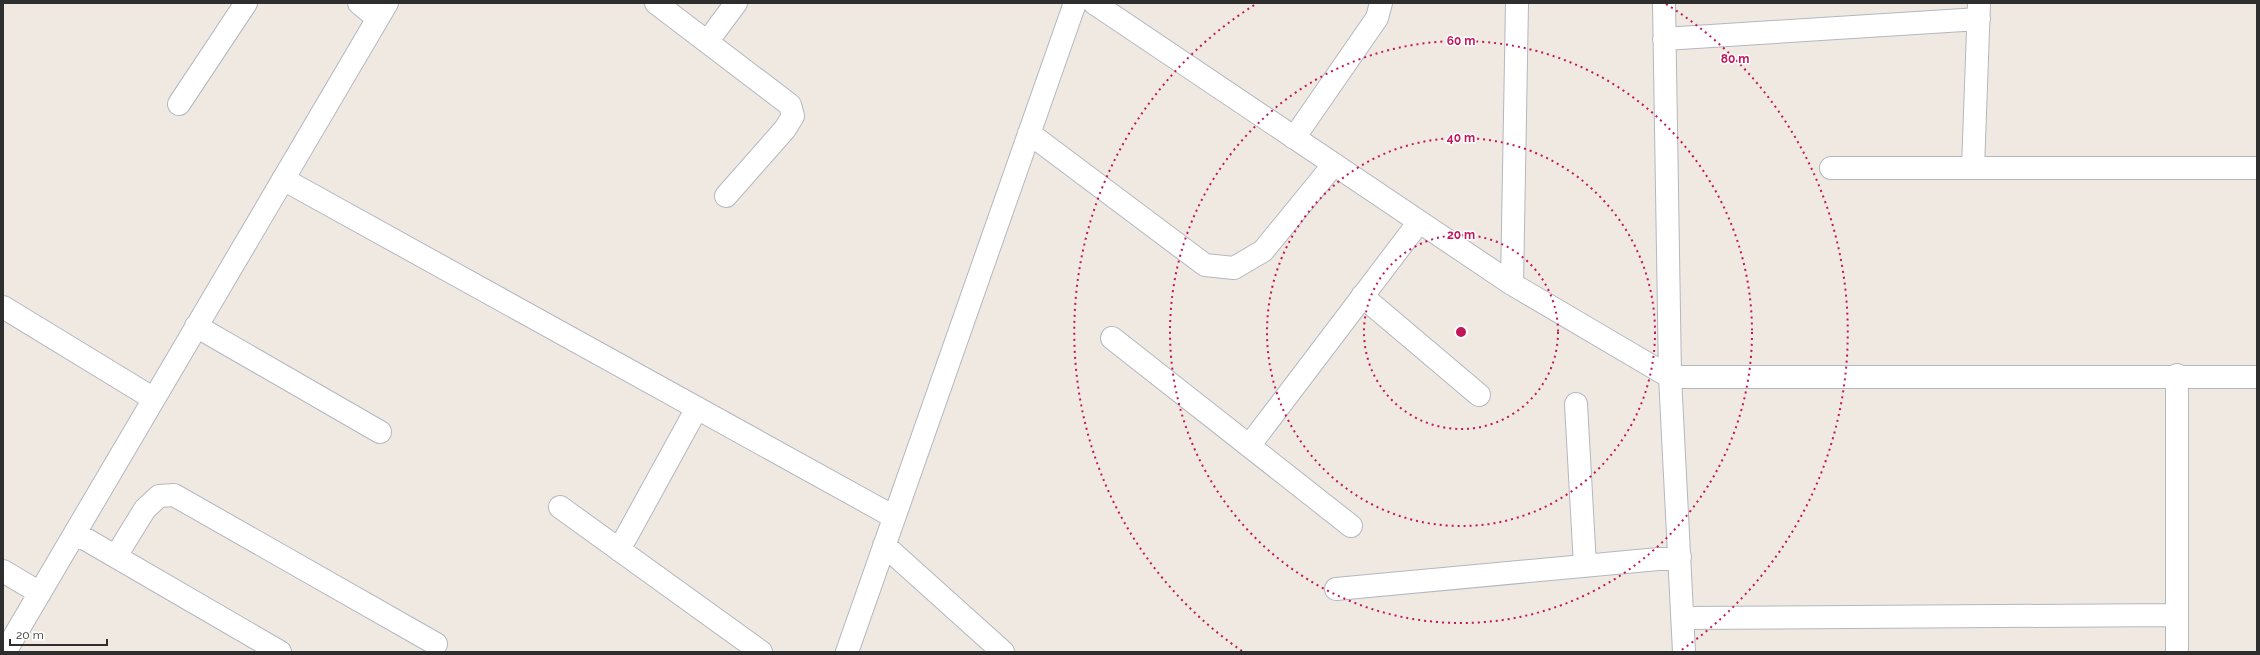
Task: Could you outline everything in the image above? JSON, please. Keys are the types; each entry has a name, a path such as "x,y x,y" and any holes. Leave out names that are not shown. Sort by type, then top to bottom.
{"street":[{"path":"179,104 246,3"},
{"path":"5,652 382,10 359,3"},
{"path":"656,3 790,105 793,116 785,129 726,196"},
{"path":"707,42 736,3"},
{"path":"847,652 1075,3"},
{"path":"1294,138 1377,18 1381,3"},
{"path":"1512,284 1517,3"},
{"path":"1664,3 1670,377 1684,652"},
{"path":"1096,4 1512,284 1670,377 2257,377"},
{"path":"1664,39 1979,11 1973,168"},
{"path":"1029,133 1206,265 1234,268 1264,251 1334,164"},
{"path":"1831,168 2257,168"},
{"path":"282,179 894,517"},
{"path":"1249,446 1419,222"},
{"path":"1362,296 1479,396"},
{"path":"3,307 154,398"},
{"path":"196,326 380,432"},
{"path":"1112,338 1351,526"},
{"path":"2177,376 2177,652"},
{"path":"1576,404 1585,566"},
{"path":"619,550 697,408"},
{"path":"116,556 145,509 159,496 174,495 436,644"},
{"path":"560,507 761,652"},
{"path":"75,533 280,652"},
{"path":"884,545 1003,652"},
{"path":"1336,589 1680,557"},
{"path":"3,571 40,593"},
{"path":"1683,618 2177,616"}]}
